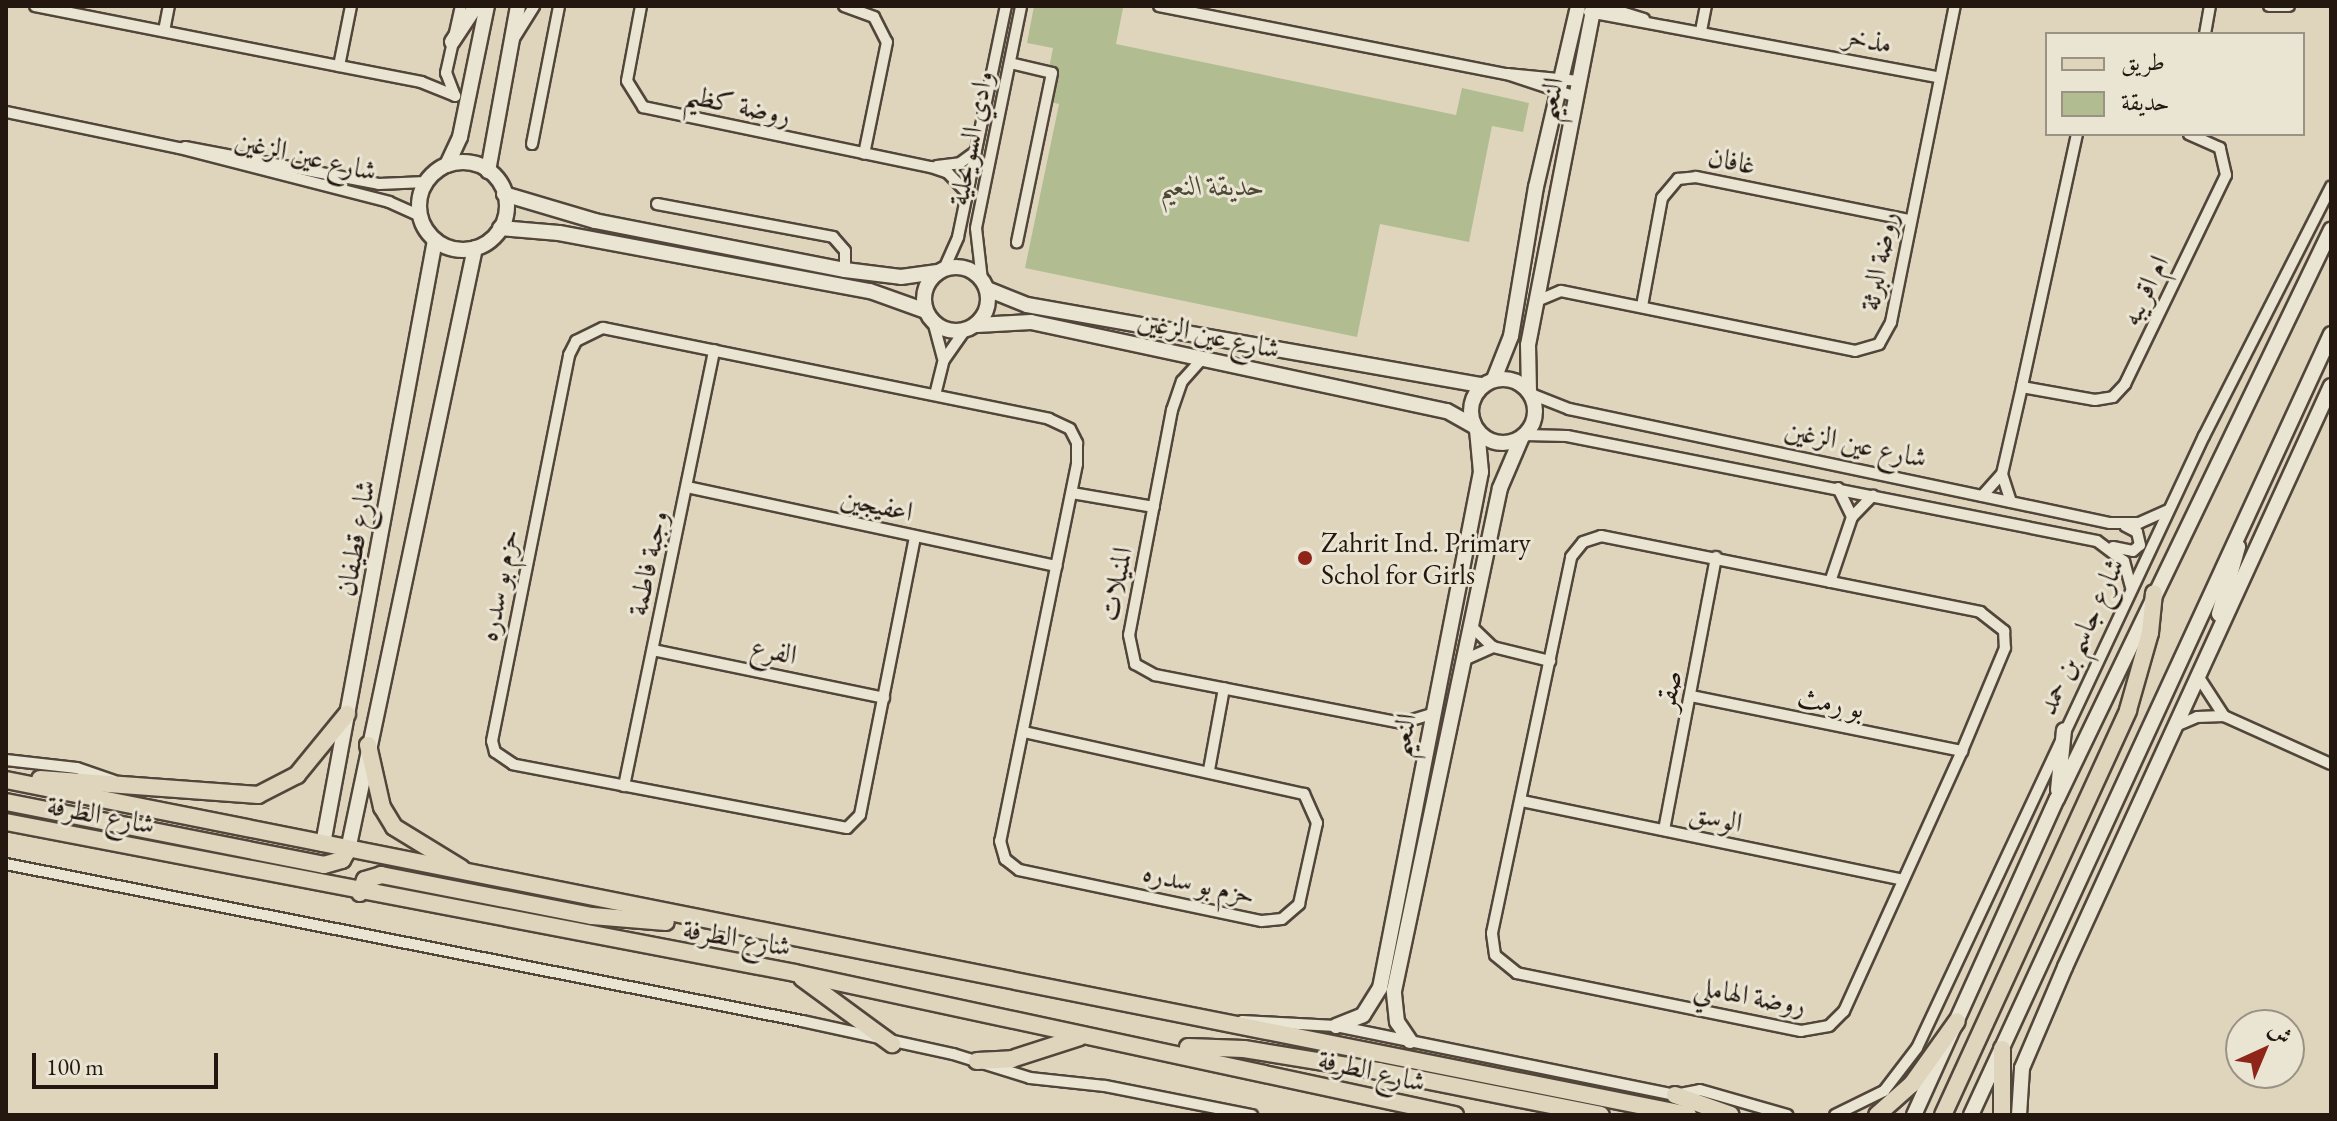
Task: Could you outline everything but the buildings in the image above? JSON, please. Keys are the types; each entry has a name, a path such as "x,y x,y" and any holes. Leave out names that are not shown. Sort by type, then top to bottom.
{"main road":[{"path":"1943,1115 2128,710 2150,633 2154,593"},
{"path":"6,780 119,784 226,797 265,794 301,771 347,714"},
{"path":"368,745 382,807 394,827 424,850 488,880"},
{"name":"شارع الطرفة","path":"6,780 488,880 1220,1020 1688,1115"},
{"path":"6,802 321,864 338,862 348,850"},
{"name":"شارع الطرفة","path":"6,822 338,889 795,973 1082,1036 1166,1048 1455,1115"},
{"path":"323,844 321,864 338,889"},
{"path":"360,893 365,880 381,875 592,916 707,922"},
{"path":"795,973 892,1044"},
{"path":"1874,1108 1912,1084 1957,1021"},
{"path":"977,1061 1012,1059 1082,1036"},
{"path":"1166,1048 1244,1049 1601,1115"},
{"path":"2002,1049 2002,1115"},
{"path":"1675,1095 1731,1115"},
{"path":"1390,1115 1408,1105"}],"street":[{"path":"35,6 421,82 455,96"},
{"path":"164,31 169,6"},
{"path":"339,66 351,6"},
{"path":"461,6 446,75 455,96 466,108"},
{"path":"452,42 476,6"},
{"path":"447,165 466,108 487,6"},
{"path":"488,171 518,6"},
{"path":"511,41 534,6"},
{"path":"532,144 559,6"},
{"name":"روضة كظيم","path":"641,6 627,81 643,107 931,167 948,173 967,193"},
{"path":"844,6 874,17 887,42 864,154"},
{"name":"وادي السويحلية","path":"941,270 967,193 1006,6"},
{"name":"وادي السويحلية","path":"985,284 976,228 1021,6"},
{"path":"1159,6 1560,84 1579,81"},
{"path":"1701,31 1706,6"},
{"name":"روضة البرثة","path":"1561,291 1855,351 1872,349 1889,330 1955,6"},
{"path":"2205,32 2210,6"},
{"path":"2269,6 2289,6"},
{"name":"مذخر","path":"1589,8 1940,78"},
{"name":"النعيم","path":"1530,393 1528,345 1579,81 1589,8"},
{"name":"النعيم","path":"1488,382 1511,336 1560,84 1589,8"},
{"path":"1010,63 1052,73 1017,242"},
{"path":"421,82 446,75"},
{"path":"1560,84 1576,97"},
{"name":"شارع عين الزغين","path":"6,112 179,148 379,184 426,182"},
{"path":"1982,496 2002,474 2077,136"},
{"name":"ام اقريبه","path":"2022,387 2095,400 2113,397 2125,384 2226,175 2220,148 2193,136"},
{"name":"شارع عين الزغين","path":"179,148 389,202 420,216"},
{"name":"روضة كظيم","path":"931,167 960,163 975,152"},
{"path":"935,395 944,360 971,328 988,304 985,284 961,267 901,277 845,270 595,221 504,194 488,171 468,162 447,165 426,182 420,216 435,240 451,248 475,248 500,228 559,233 870,291 929,316 971,328"},
{"name":"غافان","path":"1642,306 1662,198 1684,177 1910,220"},
{"name":"شارع جاسم بن حمد","path":"1874,1108 1917,1048 2170,508 2331,187"},
{"path":"500,228 504,194"},
{"path":"657,204 833,237 845,251 845,270"},
{"name":"شارع جاسم بن حمد","path":"1914,1115 2154,593 2331,230"},
{"name":"شارع قطيفان","path":"323,844 435,240"},
{"path":"348,850 475,248"},
{"path":"941,270 924,293 944,360"},
{"path":"1537,301 1561,291 1543,272"},
{"name":"شارع عين الزغين","path":"985,284 1027,305 1488,382"},
{"name":"شارع عين الزغين","path":"971,328 1022,320 1447,411 1475,428"},
{"name":"حزم بو سدره","path":"915,537 860,815 847,828 513,764 495,752 492,741 565,371 576,341 603,328 935,395 1064,425 1077,443 1072,493 1000,841 1011,865 1262,921 1282,919 1301,899 1317,823 1314,808 1291,787 1024,732"},
{"path":"1971,1115 2331,334"},
{"name":"وجبة فاطمة","path":"624,786 714,350"},
{"name":"المنيلات","path":"1202,359 1177,391 1129,635 1131,657 1148,672 1368,716 1413,724 1432,714"},
{"path":"1513,380 1530,393 1535,420 1523,437 1497,443 1475,428 1471,408 1488,382 1513,380"},
{"path":"2019,1115 2022,1068 2155,768 2331,386"},
{"name":"شارع عين الزغين","path":"1530,393 1569,409 2121,524 2170,508"},
{"name":"النعيم","path":"1336,1026 1363,1015 1380,988 1481,472 1475,428"},
{"name":"شارع عين الزغين","path":"1523,437 1567,436 1873,495 2113,547"},
{"name":"النعيم","path":"1410,1041 1397,1022 1394,991 1503,479 1523,437"},
{"path":"2002,474 2011,502"},
{"name":"اعفيجين","path":"687,487 1057,566"},
{"path":"1838,488 1852,517"},
{"path":"1072,493 1154,507"},
{"path":"1830,582 1852,517 1873,495"},
{"path":"2113,547 2133,551 2140,545 2137,532 2121,524"},
{"name":"روضة الهاملي","path":"1610,537 1830,582 1980,612 2001,624 2005,648 1962,751 1844,1011 1816,1031 1517,973 1498,960 1492,938 1571,557 1583,542 1610,537"},
{"path":"2216,635 2237,565 2238,538"},
{"path":"2113,547 2128,570 2131,590"},
{"name":"صقر","path":"1664,830 1716,557"},
{"path":"1471,626 1493,647 1550,661"},
{"path":"1464,660 1493,647"},
{"name":"الفرع","path":"653,650 884,698"},
{"path":"2198,674 2206,698 2224,716 2330,762"},
{"path":"1209,770 1224,688"},
{"name":"بو رمث","path":"1691,696 1962,751"},
{"path":"2174,727 2197,717 2224,716"},
{"path":"2057,799 2064,730"},
{"name":"شارع الطرفة","path":"6,760 77,768 119,784"},
{"path":"2119,796 2155,768"},
{"name":"الوسق","path":"1522,801 1902,880"},
{"path":"6,864 977,1061 1030,1078 1105,1086 1252,1115"},
{"name":"شارع الطرفة","path":"1220,1020 1336,1026 1675,1095 1700,1090 1787,1115"},
{"path":"1835,1115 1874,1108"}],"green space":[{"name":"حديقة النعيم","path":"1034,6 1123,8 1116,44 1456,115 1462,88 1529,103 1523,132 1492,126 1469,242 1380,224 1357,337 1025,268 1059,104 1043,100 1053,48 1027,43"}],"place":[{"name":"Zahrit Ind. Primary Schol for Girls","path":"1305,558"}]}
